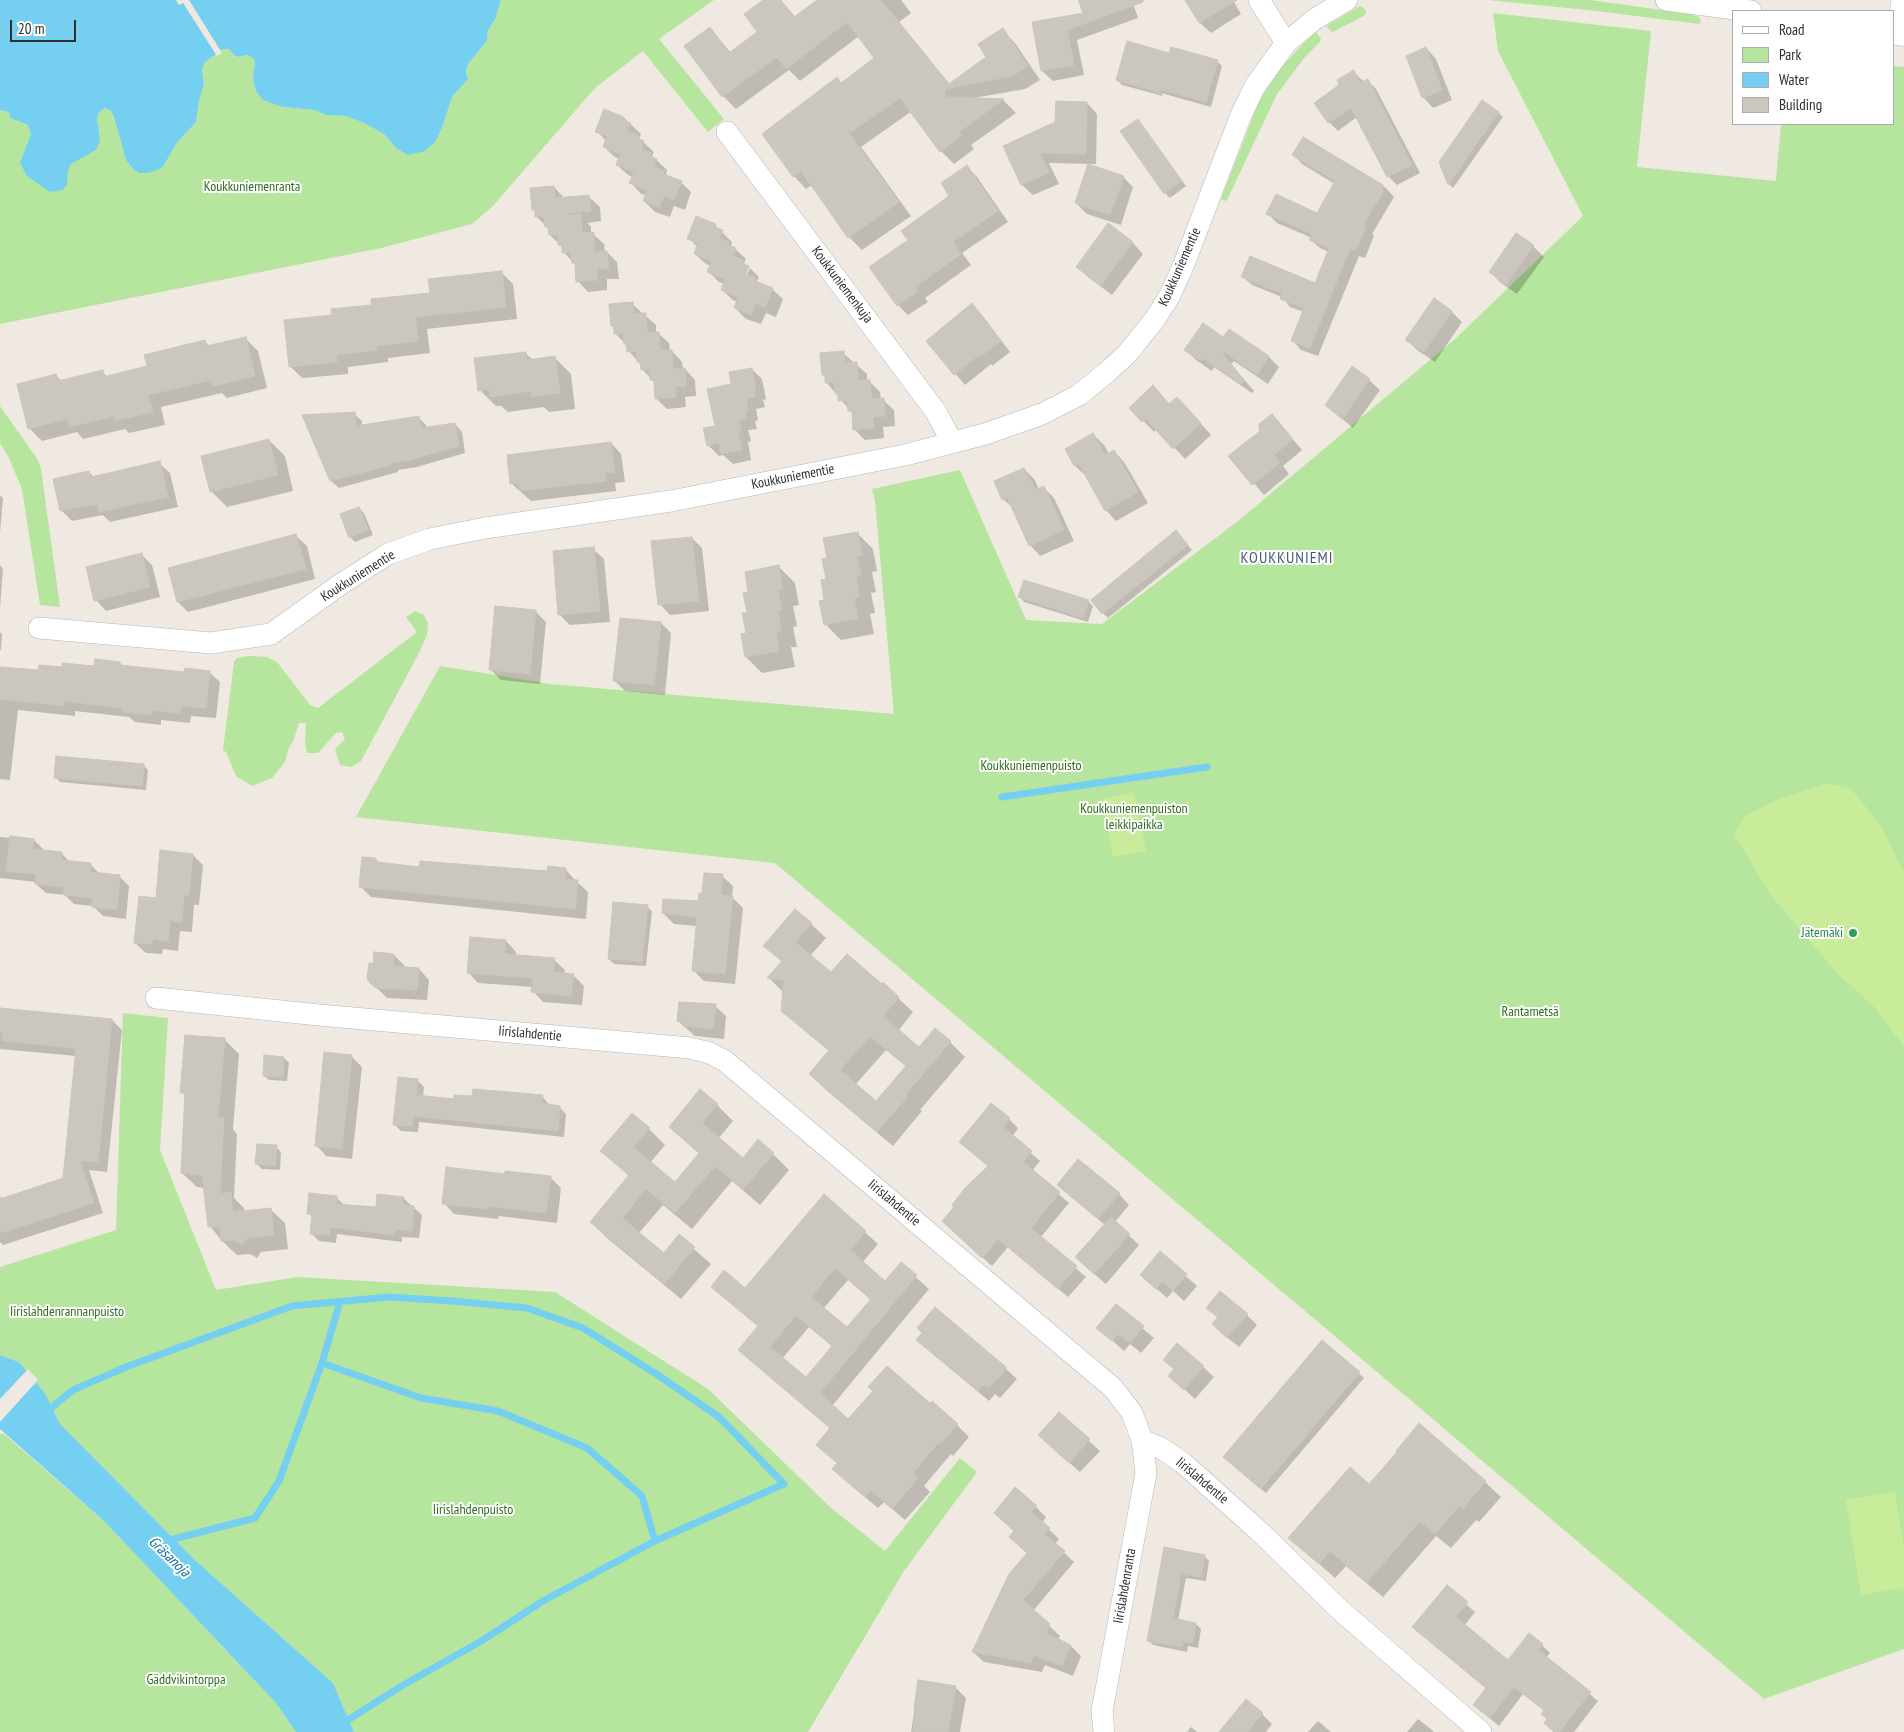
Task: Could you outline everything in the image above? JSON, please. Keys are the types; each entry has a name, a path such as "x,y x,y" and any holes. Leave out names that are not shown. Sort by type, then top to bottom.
{"street":[{"path":"1259,0 1286,43"},
{"name":"Koukkuniementie","path":"39,628 211,643 271,634 341,584 388,554 430,539 485,528 671,501 905,455 985,434 1042,414 1079,394 1127,354 1144,334 1170,295 1241,115 1255,86 1286,43 1316,20 1347,0"},
{"path":"1666,0 1743,10"},
{"path":"1898,31 1902,0"},
{"name":"Koukkuniemenkuja","path":"727,132 936,412 952,442"},
{"name":"Iirislahdentie","path":"156,998 319,1015 690,1048 710,1052 726,1061 770,1096 1113,1388 1132,1413 1142,1440 1161,1448 1183,1464 1256,1527 1340,1610 1481,1732"},
{"name":"Iirislahdenranta","path":"1104,1732 1102,1711 1146,1474 1142,1440"}],"green space":[{"name":"Koukkuniemenranta","path":"501,0 714,0 659,39 724,119 708,132 643,51 595,88 492,207 472,224 381,248 0,324 0,110 9,112 10,118 28,125 97,120 99,112 105,108 111,111 114,117 126,160 139,173 146,173 163,167 176,144 196,122 204,84 202,69 205,62 223,49 229,49 239,57 245,55 255,60 253,79 256,91 283,107 315,110 326,115 346,116 384,134 396,148 435,142 442,128 452,97 468,79 466,72 468,64 487,41 488,30 495,20"},
{"path":"1488,0 1590,0 1690,14 1699,17 1701,21 1699,24"},
{"path":"1360,6 1364,8 1365,15 1332,32 1326,26"},
{"name":"Rantametsä","path":"1493,13 1651,31 1637,167 1776,181 1781,125 1894,125 1894,66 1904,67 1904,1649 1764,1699 775,863 356,817 440,666 550,684 894,714 875,501 872,489 960,470 1026,620 1102,624 1238,521 1455,339 1583,216 1498,51"},
{"path":"1316,32 1321,39 1320,42 1305,57 1277,94 1227,200 1221,199 1260,99 1284,64"},
{"path":"0,406 38,460 41,469 60,607 40,605 22,489 8,456 0,443"},
{"path":"415,611 424,615 428,623 427,635 361,761 351,767 340,765 335,749 345,739 342,732 336,733 318,753 307,753 305,743 306,723 299,723 285,762 272,778 252,786 236,776 226,752 223,750 234,662 237,658 249,656 267,657 277,662 310,705 318,708 417,632 406,617"},
{"name":"Jätemäki","path":"1827,783 1851,789 1880,824 1904,873 1904,1047 1875,1008 1836,972 1769,893 1734,834 1744,817 1774,801"},
{"name":"Koukkuniemenpuiston leikkipaikka","path":"1134,792 1146,851 1113,857 1102,799"},
{"name":"Iirislahdenpuisto","path":"123,1013 168,1018 160,1150 216,1290 297,1277 555,1292 708,1389 830,1507 885,1551 960,1458 977,1472 904,1571 808,1732 354,1732 333,1683 195,1560 60,1424 45,1393 19,1362 0,1355 0,1267 116,1230"},
{"name":"Gäddvikintorppa","path":"0,1434 4,1434 103,1520 276,1703 296,1732 0,1732"},
{"path":"1895,1492 1904,1549 1904,1588 1861,1595 1846,1500"}],"water":[{"path":"0,0 501,0 495,20 488,30 487,41 468,64 466,72 468,79 452,97 442,128 435,142 425,151 408,155 396,148 384,134 346,116 326,115 315,110 283,107 263,100 256,91 253,79 255,60 245,55 239,57 234,55 229,49 223,49 205,62 202,69 204,84 196,122 176,144 163,167 146,173 139,173 133,169 126,160 114,117 111,111 105,108 99,112 97,120 100,140 96,150 71,164 68,170 67,184 63,190 50,192 27,176 20,163 31,134 28,125 10,118 9,112 0,110"},
{"name":"Gräsanoja","path":"0,1355 19,1362 45,1393 60,1424 195,1560 333,1683 354,1732 296,1732 276,1703 103,1520 0,1429"}],"pier":[{"path":"176,0 189,0 222,53 217,56 183,3 179,5"},
{"path":"28,1369 38,1380 0,1422 0,1399"}],"building":[{"path":"763,0 780,0 794,17 817,0 881,0 949,84 986,57 978,44 1003,28 1028,66 1012,76 945,89 945,97 1004,99 959,132 962,135 940,152 900,98 849,133 899,202 848,238 801,171 793,177 762,134 837,77 841,83 874,58 847,22 786,69 777,57 722,97 684,46 710,27 729,53 757,32 744,14"},
{"path":"1079,0 1143,0 1143,2 1067,30 1074,65 1041,71 1032,22 1084,13"},
{"path":"1185,0 1237,0 1199,23"},
{"path":"1127,41 1169,53 1171,47 1218,60 1206,102 1158,89 1160,93 1116,80"},
{"path":"1426,47 1442,90 1422,98 1406,56"},
{"path":"1354,70 1360,83 1368,79 1412,165 1387,177 1351,108 1328,123 1314,103 1339,85 1337,80"},
{"path":"1482,100 1499,112 1448,185 1439,162"},
{"path":"1056,101 1087,102 1086,154 1040,153 1049,173 1021,185 1003,146 1055,122"},
{"path":"604,109 624,117 623,120 631,123 627,131 638,135 637,138 644,141 641,149 651,153 650,156 657,159 654,167 665,171 663,174 682,181 674,200 664,196 659,207 643,201 647,190 629,183 634,172 616,165 620,154 603,147 607,136 595,132"},
{"path":"1138,119 1182,181 1164,194 1120,131"},
{"path":"1303,137 1383,185 1383,192 1363,225 1366,226 1356,250 1350,248 1310,348 1291,341 1304,308 1280,299 1282,293 1241,277 1250,256 1315,283 1329,248 1309,240 1312,234 1266,214 1276,194 1317,213 1335,181 1292,155"},
{"path":"1088,164 1124,176 1110,215 1075,203"},
{"path":"967,165 998,211 953,242 961,254 915,287 918,291 897,306 869,267 908,240 901,231 949,196 941,183"},
{"path":"554,186 555,198 589,195 591,211 568,213 569,215 581,214 582,233 594,232 595,252 607,251 609,269 597,269 597,280 576,282 575,263 572,263 571,252 562,253 562,245 558,245 558,234 549,235 548,227 545,227 544,216 535,217 535,210 532,210 530,188"},
{"path":"696,216 716,224 715,227 723,230 719,238 729,242 729,245 736,248 733,256 743,260 742,263 749,266 746,274 756,278 755,281 773,288 765,307 755,303 751,315 734,308 738,297 721,290 725,279 707,272 712,261 694,254 698,243 687,239"},
{"path":"1108,223 1133,242 1101,286 1076,267"},
{"path":"1516,233 1534,245 1506,285 1489,272"},
{"path":"502,271 506,307 415,317 418,341 376,346 377,350 336,355 337,362 289,367 284,320 332,315 331,309 371,305 371,299 430,293 428,279"},
{"path":"1434,298 1452,311 1424,352 1405,340"},
{"path":"633,302 634,314 646,313 647,332 659,332 660,350 672,350 673,369 685,368 686,386 675,386 676,397 655,399 654,380 650,380 649,369 641,370 640,362 637,362 636,351 627,352 623,333 614,334 614,326 611,326 609,304"},
{"path":"972,303 1001,341 981,356 980,354 954,375 926,341"},
{"path":"1203,323 1223,337 1229,329 1269,356 1257,375 1223,351 1222,353 1244,380 1241,384 1203,358 1201,361 1184,350"},
{"path":"246,337 255,376 213,386 211,380 148,395 153,412 115,421 114,416 69,427 67,419 28,429 17,384 56,374 58,381 103,370 104,377 147,366 144,355 205,340 206,346"},
{"path":"844,351 845,363 857,362 858,381 870,380 872,399 884,398 885,416 873,417 874,428 853,430 852,411 848,411 847,400 838,401 838,393 835,393 834,382 825,383 825,375 822,375 820,353"},
{"path":"526,352 527,360 555,356 560,393 532,397 531,391 490,397 489,389 478,391 474,358"},
{"path":"1352,366 1370,379 1342,419 1325,405"},
{"path":"752,368 756,389 754,390 755,397 746,398 748,410 745,411 747,418 739,420 741,431 738,432 742,450 721,454 719,443 707,446 703,428 715,426 707,389 731,384 729,372"},
{"path":"1153,385 1169,404 1177,397 1201,423 1173,449 1146,419 1142,422 1129,408"},
{"path":"355,412 356,426 419,416 421,428 455,423 459,446 330,481 302,415"},
{"path":"1272,414 1293,439 1274,455 1280,463 1252,485 1228,456 1260,431 1259,424"},
{"path":"1093,433 1105,455 1114,450 1138,492 1105,511 1079,464 1074,466 1065,449"},
{"path":"269,439 278,475 210,492 201,456"},
{"path":"611,442 615,472 605,473 606,481 520,491 519,483 510,484 507,455"},
{"path":"160,461 168,497 99,512 97,504 60,511 53,479 89,471 91,477"},
{"path":"1024,468 1035,490 1044,486 1064,530 1029,546 1007,497 1002,500 994,481"},
{"path":"359,507 368,530 349,538 340,514"},
{"path":"1176,530 1188,545 1102,614 1091,600"},
{"path":"858,532 862,555 857,556 861,576 856,577 859,597 854,598 858,618 824,625 819,601 824,600 821,580 826,579 822,559 827,558 823,538"},
{"path":"296,534 306,569 177,602 168,568"},
{"path":"692,537 699,601 658,605 651,541"},
{"path":"594,547 600,611 558,615 553,551"},
{"path":"142,553 150,587 94,601 86,567"},
{"path":"779,565 783,589 778,590 782,610 778,611 781,631 776,632 779,651 745,657 741,634 746,633 742,613 747,613 743,593 748,592 745,572"},
{"path":"1024,580 1089,600 1083,618 1018,597"},
{"path":"495,606 536,610 530,674 489,670"},
{"path":"620,618 661,622 654,685 613,681"},
{"path":"95,659 120,662 120,665 184,672 185,668 210,671 206,708 181,706 180,713 151,710 151,715 123,712 123,708 65,701 64,706 0,699 0,667 38,670 39,665 62,667 62,663 94,666"},
{"path":"56,756 144,764 142,786 54,778"},
{"path":"10,836 34,839 33,849 62,852 62,860 91,863 90,872 120,875 117,910 92,907 93,898 64,895 64,887 35,884 36,874 6,871"},
{"path":"160,850 193,854 189,895 184,895 182,922 170,921 168,941 153,939 152,944 134,943 139,896 156,898"},
{"path":"362,857 375,858 378,862 419,867 420,861 547,871 548,866 566,868 565,879 578,880 575,909 359,887"},
{"path":"704,873 723,874 721,895 733,896 725,974 692,971 697,917 662,913 663,899 698,901 699,893 702,893"},
{"path":"613,902 648,905 642,962 608,959"},
{"path":"795,909 812,923 795,942 831,972 847,954 882,984 883,982 899,997 883,1016 919,1047 935,1028 951,1041 877,1132 809,1074 829,1050 781,1011 784,980 767,978 782,961 763,946","holes":["870,1036 906,1066 876,1101 840,1070"]},
{"path":"470,937 506,940 505,954 555,958 553,972 574,974 571,996 531,992 533,978 467,973"},
{"path":"374,952 394,954 393,966 419,968 417,990 376,988 370,983 367,979 369,963 373,964"},
{"path":"679,1002 716,1004 713,1029 683,1026 683,1022 677,1021"},
{"path":"0,1008 112,1019 98,1162 80,1161 94,1203 0,1233 0,1199 63,1178 76,1048 2,1041 3,1032 0,1032"},
{"path":"185,1035 225,1038 218,1118 224,1118 220,1194 231,1192 233,1212 271,1208 274,1235 247,1238 242,1245 235,1240 221,1241 219,1221 218,1226 208,1227 202,1175 181,1173 185,1093 180,1093"},
{"path":"324,1052 352,1055 342,1149 315,1146"},
{"path":"264,1055 284,1057 283,1077 263,1076"},
{"path":"398,1077 418,1079 416,1095 454,1099 454,1095 472,1096 473,1089 543,1095 542,1103 560,1106 558,1131 413,1116 412,1126 393,1125"},
{"path":"700,1089 718,1104 702,1123 743,1158 758,1139 774,1153 743,1189 715,1166 675,1213 646,1189 622,1218 664,1253 679,1234 695,1247 664,1284 590,1222 629,1175 600,1151 632,1113 650,1128 633,1147 675,1182 699,1153 669,1127"},
{"path":"991,1103 1010,1118 1003,1127 1032,1151 1023,1162 1060,1192 1031,1228 1077,1266 1058,1289 998,1239 982,1258 942,1221 954,1207 952,1205 965,1188 988,1166 959,1142"},
{"path":"257,1144 277,1145 275,1166 255,1164"},
{"path":"1078,1159 1120,1193 1098,1219 1057,1185"},
{"path":"446,1167 505,1174 505,1171 551,1176 546,1213 488,1206 488,1209 442,1204"},
{"path":"309,1193 337,1196 336,1204 376,1207 377,1194 404,1197 403,1204 414,1206 412,1231 395,1229 394,1235 330,1227 329,1235 310,1234 312,1214 307,1214"},
{"path":"824,1194 866,1231 850,1250 885,1281 901,1262 917,1275 820,1393 848,1419 873,1391 868,1387 887,1366 958,1424 940,1444 938,1443 913,1473 918,1478 892,1509 871,1490 865,1497 832,1469 837,1463 816,1445 830,1428 738,1350 758,1326 711,1287 724,1270 745,1288","holes":["835,1268 871,1299 847,1327 811,1297","796,1315 832,1346 806,1377 770,1347"]},
{"path":"1111,1217 1130,1234 1094,1274 1075,1257"},
{"path":"1160,1251 1187,1274 1173,1291 1162,1282 1156,1289 1140,1275"},
{"path":"1220,1291 1248,1314 1227,1338 1212,1324 1218,1317 1206,1308"},
{"path":"1116,1304 1144,1326 1130,1343 1118,1334 1112,1341 1096,1328"},
{"path":"935,1307 1007,1368 989,1388 984,1384 978,1391 916,1340 922,1333 917,1328"},
{"path":"1322,1340 1360,1372 1261,1489 1223,1457"},
{"path":"1177,1343 1204,1366 1184,1390 1168,1376 1174,1369 1163,1360"},
{"path":"1059,1412 1090,1439 1069,1463 1038,1435"},
{"path":"1419,1423 1486,1481 1463,1508 1460,1505 1435,1534 1420,1521 1367,1582 1330,1551 1319,1564 1288,1538 1350,1467 1369,1484"},
{"path":"1015,1487 1037,1506 1031,1512 1050,1528 1044,1534 1065,1551 1023,1600 1050,1624 1046,1633 1071,1645 1062,1666 1034,1655 1031,1663 972,1652 1009,1574 1027,1553 1009,1537 1014,1531 994,1513"},
{"path":"1164,1547 1205,1555 1201,1577 1181,1574 1173,1618 1196,1623 1193,1643 1183,1642 1182,1647 1147,1641"},
{"path":"1447,1585 1468,1602 1456,1617 1508,1660 1529,1633 1543,1644 1538,1650 1591,1692 1559,1732 1554,1732 1544,1723 1547,1719 1541,1714 1544,1710 1514,1687 1490,1718 1473,1705 1486,1688 1412,1627"},
{"path":"918,1680 956,1686 948,1732 913,1732"},
{"path":"1246,1699 1263,1713 1247,1732 1219,1732"}],"waterway":[{"path":"1002,797 1207,767"},
{"path":"46,1412 73,1390 126,1367 292,1306 389,1297 527,1308 583,1328 658,1375 719,1417 784,1484 655,1541 543,1601 483,1640 400,1687 329,1732"},
{"path":"340,1302 322,1363 421,1398 498,1411 587,1448 642,1496 655,1541"},
{"name":"Gräsanoja","path":"166,1541 255,1518 279,1481 322,1363"}],"place":[{"name":"Jätemäki","path":"1853,933"}],"district":[{"name":"KOUKKUNIEMI","path":"1287,558"}],"park label":[{"name":"Koukkuniemenpuisto","path":"1031,766"},
{"name":"Iirislahdenrannanpuisto","path":"67,1312"}]}
